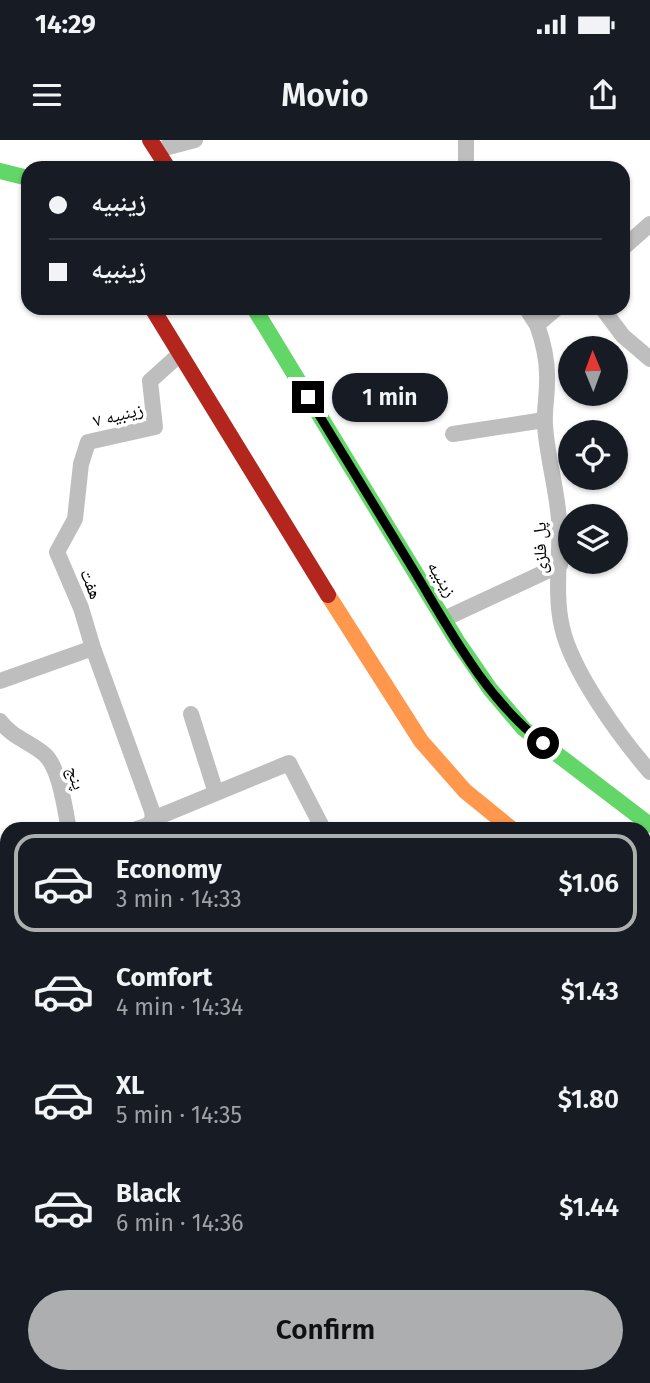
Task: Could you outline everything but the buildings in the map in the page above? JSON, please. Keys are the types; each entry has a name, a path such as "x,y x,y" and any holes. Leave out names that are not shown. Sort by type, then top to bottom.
{"main road":[{"path":"153,145 163,161"},
{"path":"0,171 21,176"},
{"path":"156,315 384,686 421,741 465,791 503,822"},
{"name":"زینبیه","path":"258,315 444,619 490,689 524,729 646,822"}],"street":[{"path":"153,145 195,140"},
{"path":"466,140 466,161"},
{"path":"630,242 650,224"},
{"name":"پل فلزی","path":"531,315 543,341 547,381 544,420 558,512"},
{"path":"537,325 549,315"},
{"path":"607,315 623,336 650,359"},
{"name":"زینبیه ۷","path":"88,442 155,427 150,381 180,354"},
{"path":"453,434 544,420"},
{"name":"هفت","path":"88,442 81,464 75,519 57,552 81,608 153,819"},
{"path":"444,619 558,566"},
{"name":"پل فلزی","path":"560,574 561,626 566,642 616,730 650,772"},
{"path":"0,681 93,648"},
{"path":"191,714 216,793"},
{"name":"پنج","path":"0,721 18,740 46,755 62,794 67,822"},
{"path":"150,822 289,763 319,822"}],"traffic: fast":[{"path":"0,171 21,176"},
{"path":"258,315 457,641 490,689 524,729 646,822"}],"traffic: slow":[{"path":"328,595 421,741 465,791 503,822"}],"traffic: jam":[{"path":"150,140 164,161"},
{"path":"156,315 328,595"}],"route":[{"path":"308,397 457,641 490,689 524,729 543,743"}]}
